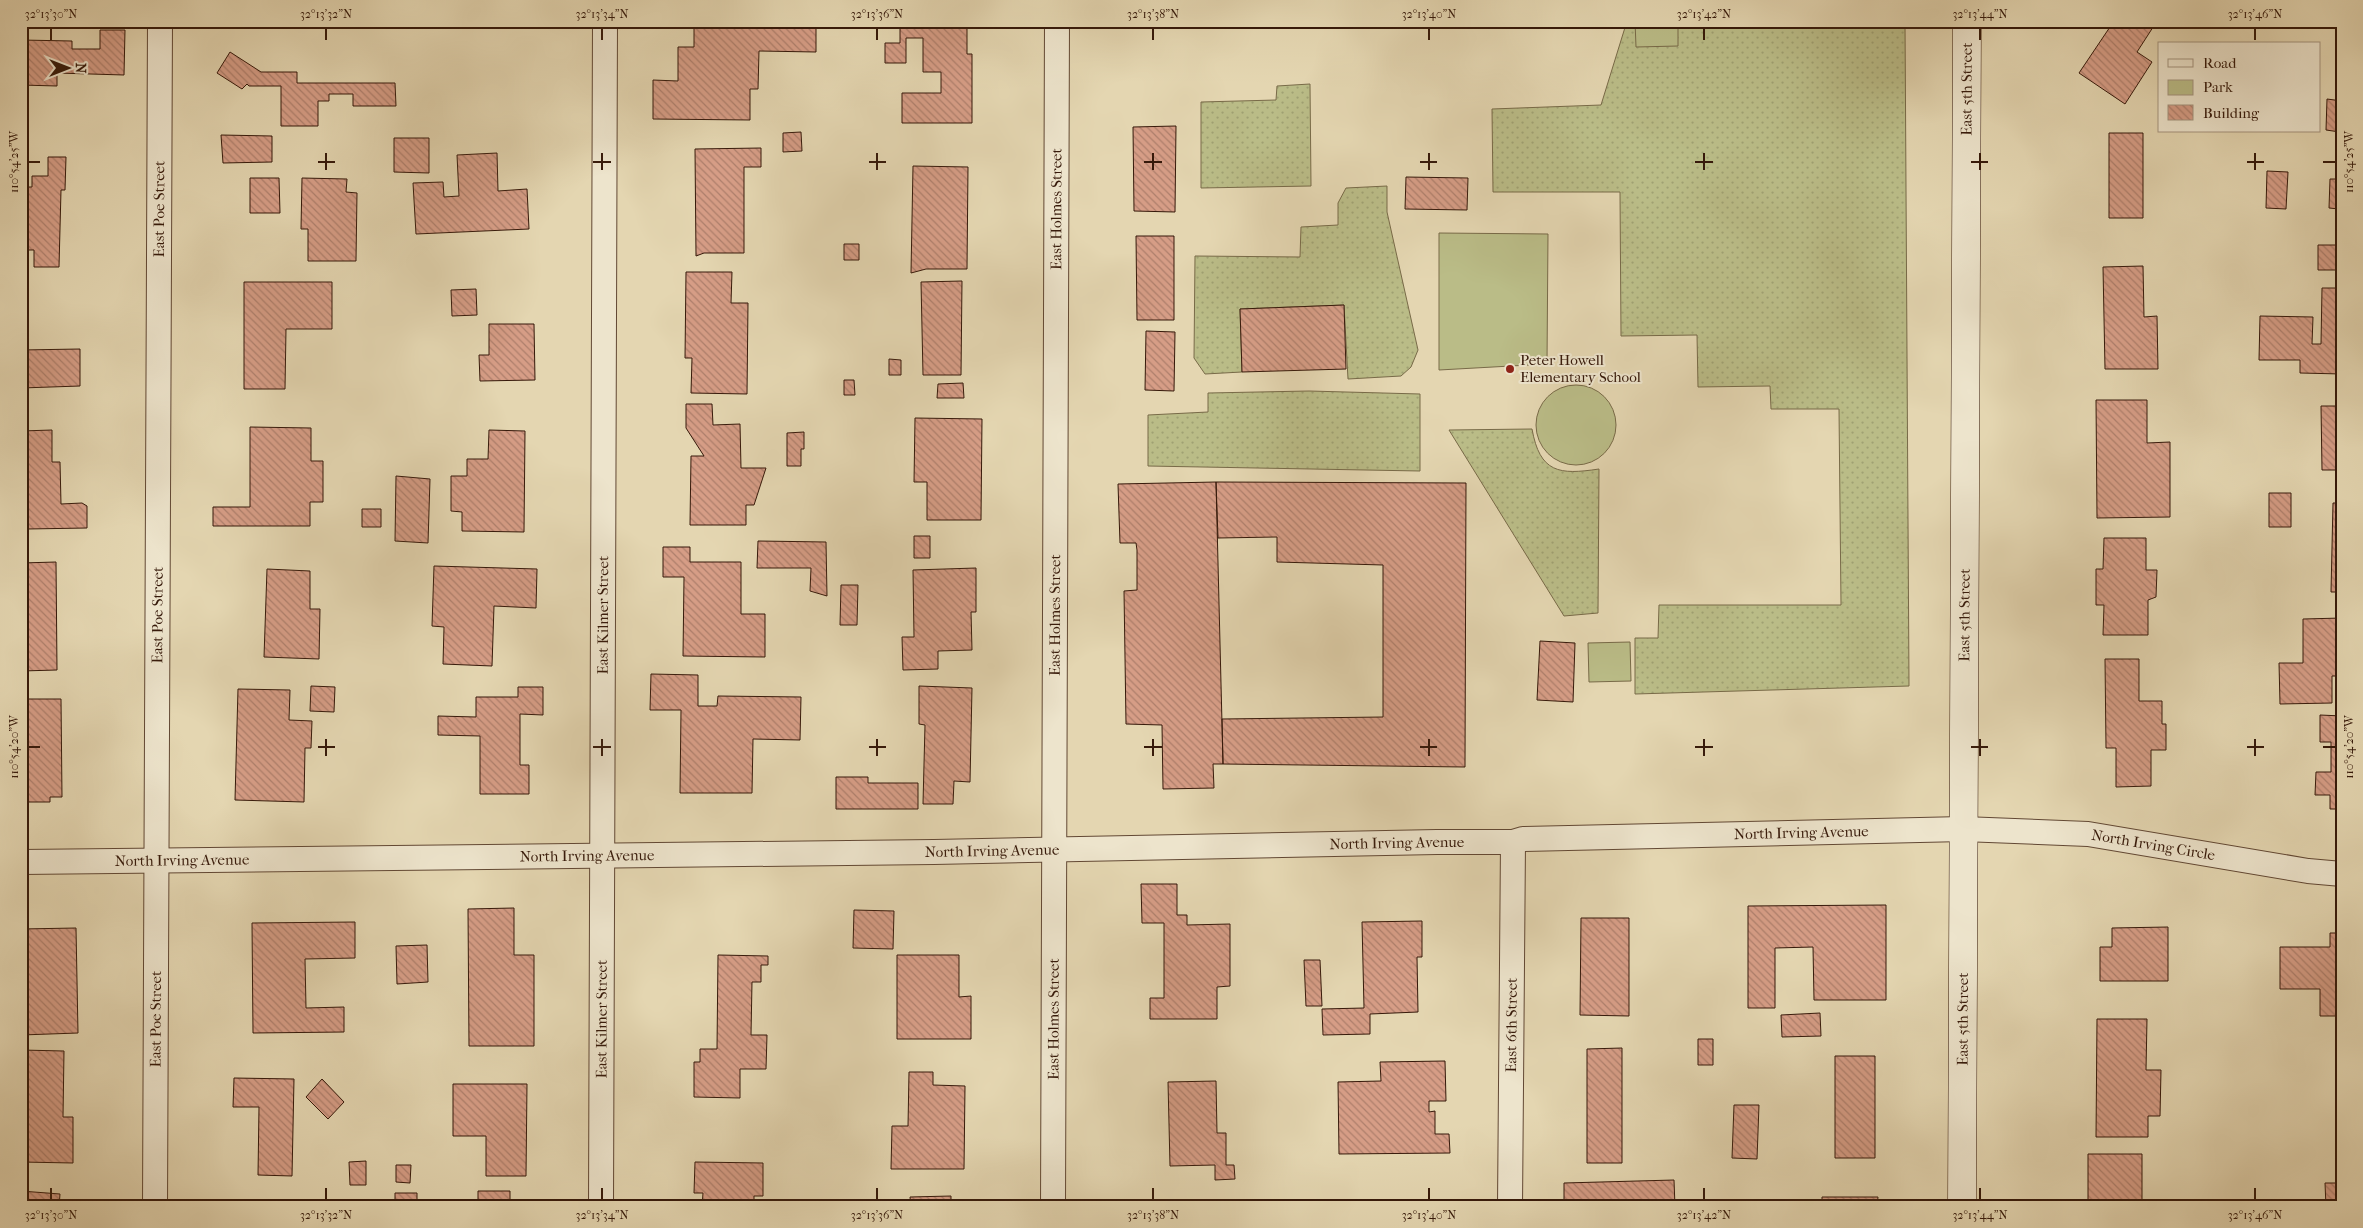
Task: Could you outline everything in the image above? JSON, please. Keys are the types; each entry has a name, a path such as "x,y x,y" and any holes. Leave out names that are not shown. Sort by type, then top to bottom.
{"street":[{"name":"East Poe Street","path":"155,1207 158,860 160,21"},
{"name":"East Kilmer Street","path":"601,1207 605,21"},
{"name":"East Holmes Street","path":"1053,1207 1056,850 1057,21"},
{"name":"East 5th Street","path":"1962,1207 1967,21"},
{"name":"North Irving Avenue","path":"21,862 1056,850 1513,842 1524,840 1963,829"},
{"name":"North Irving Circle","path":"1963,829 2088,834 2308,872 2342,874"},
{"name":"East 6th Street","path":"1510,1207 1513,842"}],"green space":[{"path":"1627,21 1905,21 1909,686 1635,694 1635,638 1658,638 1659,605 1841,605 1839,409 1771,409 1770,386 1698,387 1697,335 1621,336 1620,192 1493,192 1492,109 1601,105"},
{"path":"1635,21 1678,21 1678,46 1636,47"},
{"path":"1310,84 1311,186 1201,188 1201,102 1276,100 1277,86"},
{"path":"1387,186 1387,212 1418,350 1411,367 1401,376 1348,379 1344,305 1240,309 1242,372 1205,374 1194,358 1195,256 1300,257 1301,227 1338,225 1338,203 1346,188"},
{"path":"1439,233 1548,234 1547,364 1439,370"},
{"path":"1576,385 1591,388 1604,397 1613,410 1616,425 1613,440 1604,453 1591,462 1576,465 1561,462 1548,453 1539,440 1536,425 1539,410 1548,397 1561,388"},
{"path":"1309,391 1420,394 1420,471 1148,466 1148,415 1208,412 1208,393"},
{"path":"1532,429 1540,455 1546,463 1554,468 1562,471 1599,469 1598,613 1564,616 1449,430"},
{"path":"1630,642 1631,681 1589,682 1588,643"}],"building":[{"path":"694,21 800,24 800,21 816,21 816,52 759,51 758,89 750,89 750,120 653,119 653,80 678,81 678,47 694,47"},
{"path":"900,21 967,21 967,54 972,54 972,123 902,123 902,93 941,93 941,72 923,72 923,38 906,38 906,63 885,63 885,43 900,43"},
{"path":"2114,21 2157,21 2137,52 2152,62 2125,104 2079,73"},
{"path":"100,30 125,30 124,75 57,73 57,86 21,85 21,40 72,41 72,49 100,49"},
{"path":"230,52 261,72 297,72 297,83 395,83 396,106 353,106 353,94 329,94 329,101 318,101 318,126 281,126 281,86 249,86 247,84 242,89 217,73"},
{"path":"2327,99 2342,101 2342,157 2338,157 2340,132 2326,130"},
{"path":"1176,126 1175,212 1134,211 1133,127"},
{"path":"801,132 802,151 783,152 783,133"},
{"path":"2109,133 2143,133 2143,218 2109,218"},
{"path":"221,135 272,136 272,162 223,163"},
{"path":"394,138 429,138 429,173 394,172"},
{"path":"761,148 761,167 744,167 744,253 704,253 696,256 695,149"},
{"path":"497,153 498,191 527,189 529,229 416,234 413,183 443,182 444,197 459,196 457,155"},
{"path":"48,157 66,157 65,190 61,190 59,267 34,267 34,250 21,250 21,187 32,187 32,176 48,176"},
{"path":"913,166 968,167 967,269 926,269 911,273"},
{"path":"2267,171 2288,172 2286,209 2266,208"},
{"path":"1406,177 1468,178 1467,210 1405,209"},
{"path":"250,178 279,178 280,213 250,213"},
{"path":"302,178 347,179 346,192 357,193 356,261 308,261 308,229 301,229"},
{"path":"2330,179 2342,179 2342,270 2318,270 2318,245 2338,245 2339,209 2329,208"},
{"path":"1136,236 1174,236 1174,320 1137,320"},
{"path":"844,244 859,244 859,260 844,260"},
{"path":"2143,266 2144,317 2157,316 2158,369 2105,369 2103,267"},
{"path":"686,272 732,272 731,303 748,303 747,394 691,393 692,358 685,358"},
{"path":"962,281 961,375 923,375 921,282"},
{"path":"244,282 332,282 332,329 286,329 285,389 244,389"},
{"path":"2322,288 2342,288 2342,374 2300,373 2300,360 2259,360 2260,316 2313,317 2312,344 2321,344"},
{"path":"476,289 477,315 452,316 451,290"},
{"path":"1344,305 1346,369 1242,372 1240,309"},
{"path":"489,324 534,324 535,380 480,381 479,355 489,355"},
{"path":"1146,331 1175,332 1174,391 1145,390"},
{"path":"80,349 80,386 21,388 21,350"},
{"path":"889,359 901,360 901,375 889,375"},
{"path":"844,380 854,380 855,395 844,395"},
{"path":"963,383 964,398 937,398 938,384"},
{"path":"2096,400 2147,400 2147,443 2170,442 2170,517 2097,518"},
{"path":"686,404 712,404 713,425 740,424 741,468 766,468 754,505 746,505 746,525 690,525 691,456 704,456 686,428"},
{"path":"2321,406 2342,406 2342,470 2322,470"},
{"path":"915,418 982,419 981,520 927,520 927,482 914,482"},
{"path":"250,427 311,428 311,461 323,461 323,502 310,502 310,526 213,526 213,507 250,507"},
{"path":"52,430 52,462 60,462 61,504 82,503 87,506 87,528 27,529 27,502 21,502 21,431"},
{"path":"489,430 525,431 524,532 462,531 462,512 451,511 451,476 467,476 467,459 488,459"},
{"path":"804,432 801,466 787,466 787,433"},
{"path":"396,476 430,479 428,543 395,541"},
{"path":"1216,482 1223,764 1213,764 1214,788 1163,789 1162,725 1126,724 1124,591 1137,590 1137,550 1136,543 1120,543 1118,484"},
{"path":"1216,482 1466,483 1465,767 1223,764 1222,719 1383,717 1383,565 1277,562 1277,537 1218,538"},
{"path":"2269,493 2291,493 2291,527 2269,527"},
{"path":"2333,503 2342,503 2342,592 2331,592"},
{"path":"362,509 381,509 381,527 362,527"},
{"path":"914,536 930,536 930,558 914,558"},
{"path":"2104,538 2146,538 2146,570 2157,570 2156,597 2148,600 2148,635 2103,635 2104,605 2096,605 2096,569 2103,569"},
{"path":"758,541 826,542 827,596 810,591 811,568 757,568"},
{"path":"663,547 690,547 690,562 741,562 741,614 765,614 765,657 683,656 684,577 663,577"},
{"path":"56,562 57,670 21,671 21,563"},
{"path":"434,566 537,569 536,608 494,606 492,666 443,664 444,627 432,626"},
{"path":"976,568 976,612 971,612 972,650 938,651 938,669 903,670 902,637 914,637 913,570"},
{"path":"267,569 310,571 310,609 320,609 319,659 264,657"},
{"path":"841,585 858,585 857,625 840,625"},
{"path":"2342,618 2342,676 2332,676 2332,703 2280,704 2279,663 2303,663 2303,619"},
{"path":"1540,641 1575,643 1573,702 1537,700"},
{"path":"2105,659 2139,659 2139,701 2162,701 2162,724 2166,724 2166,750 2151,750 2151,786 2116,787 2116,748 2106,748"},
{"path":"651,674 698,675 698,706 717,706 718,696 801,697 800,740 753,739 752,793 680,793 681,710 650,710"},
{"path":"311,686 335,687 334,712 310,711"},
{"path":"919,686 972,688 970,782 954,781 953,804 923,804 925,725 919,724"},
{"path":"518,687 543,687 543,715 520,714 520,765 529,765 529,794 480,794 480,736 438,735 438,716 476,717 476,697 518,697"},
{"path":"238,689 290,690 289,720 312,721 311,748 305,748 304,802 235,800"},
{"path":"27,699 61,699 62,797 50,797 50,802 22,802 21,710 27,710"},
{"path":"2320,715 2342,716 2342,809 2330,809 2330,795 2315,795 2316,772 2331,772 2331,742 2320,742"},
{"path":"836,777 868,777 868,783 918,783 918,809 836,809"},
{"path":"1141,884 1177,884 1177,915 1187,915 1187,925 1230,924 1230,986 1217,987 1217,1019 1150,1019 1150,998 1164,998 1164,923 1142,923"},
{"path":"1886,905 1886,1000 1814,1000 1813,947 1775,948 1775,1008 1748,1008 1748,906"},
{"path":"514,908 514,955 534,955 534,1046 469,1046 468,909"},
{"path":"854,910 894,911 893,949 853,948"},
{"path":"1581,918 1629,918 1629,1016 1580,1015"},
{"path":"1422,921 1422,957 1417,957 1418,1012 1370,1014 1370,1034 1323,1035 1322,1009 1364,1008 1362,922"},
{"path":"355,922 355,958 305,959 306,1008 344,1007 344,1032 253,1033 252,923"},
{"path":"2168,927 2168,981 2100,981 2100,947 2112,947 2112,928"},
{"path":"76,928 78,1033 21,1035 21,929"},
{"path":"2330,933 2342,933 2342,1016 2320,1016 2320,989 2280,989 2280,947 2330,947"},
{"path":"427,945 428,982 397,984 396,946"},
{"path":"718,955 768,956 768,965 761,965 761,982 752,982 751,1035 767,1035 766,1069 740,1069 740,1098 694,1097 694,1062 700,1062 700,1049 717,1049"},
{"path":"897,955 959,955 959,997 971,996 971,1039 897,1039"},
{"path":"1304,960 1320,960 1322,1006 1306,1006"},
{"path":"1820,1013 1821,1036 1782,1037 1781,1015"},
{"path":"2097,1019 2147,1019 2146,1070 2161,1070 2160,1116 2148,1116 2148,1137 2096,1137"},
{"path":"1698,1039 1713,1039 1713,1065 1698,1065"},
{"path":"1622,1048 1622,1163 1587,1163 1587,1049"},
{"path":"21,1050 64,1051 63,1117 73,1117 73,1163 21,1162"},
{"path":"1835,1056 1875,1056 1875,1158 1835,1158"},
{"path":"1445,1061 1446,1101 1429,1101 1429,1112 1435,1111 1435,1134 1449,1134 1450,1153 1339,1154 1338,1082 1381,1081 1380,1062"},
{"path":"909,1072 933,1072 933,1085 965,1086 964,1169 891,1169 892,1126 908,1126"},
{"path":"234,1078 294,1079 292,1176 258,1175 259,1107 233,1107"},
{"path":"322,1079 344,1102 328,1119 306,1097"},
{"path":"1216,1081 1217,1133 1226,1133 1226,1165 1234,1165 1235,1179 1215,1180 1215,1165 1170,1166 1168,1082"},
{"path":"453,1084 527,1084 526,1176 486,1176 486,1136 453,1136"},
{"path":"1734,1105 1759,1105 1757,1159 1732,1158"},
{"path":"2088,1154 2142,1154 2142,1207 2088,1207"},
{"path":"366,1161 366,1185 350,1185 349,1162"},
{"path":"695,1162 763,1163 763,1196 754,1196 754,1207 702,1207 703,1193 694,1193"},
{"path":"396,1165 411,1165 410,1183 396,1182"},
{"path":"1674,1180 1675,1207 1564,1207 1564,1183"},
{"path":"2325,1183 2342,1183 2342,1207 2326,1207"},
{"path":"21,1191 60,1194 59,1207 21,1207"},
{"path":"478,1191 510,1191 510,1204 529,1204 529,1207 446,1207 446,1203 478,1203"},
{"path":"395,1193 417,1193 417,1205 395,1205"},
{"path":"951,1196 951,1207 911,1207 910,1197"},
{"path":"1822,1197 1878,1197 1877,1207 1822,1207"},
{"path":"1367,1202 1426,1203 1426,1207 1367,1207"},
{"path":"238,1203 309,1205 309,1207 238,1207"}],"place":[{"name":"Peter Howell Elementary School","path":"1510,369"}]}
